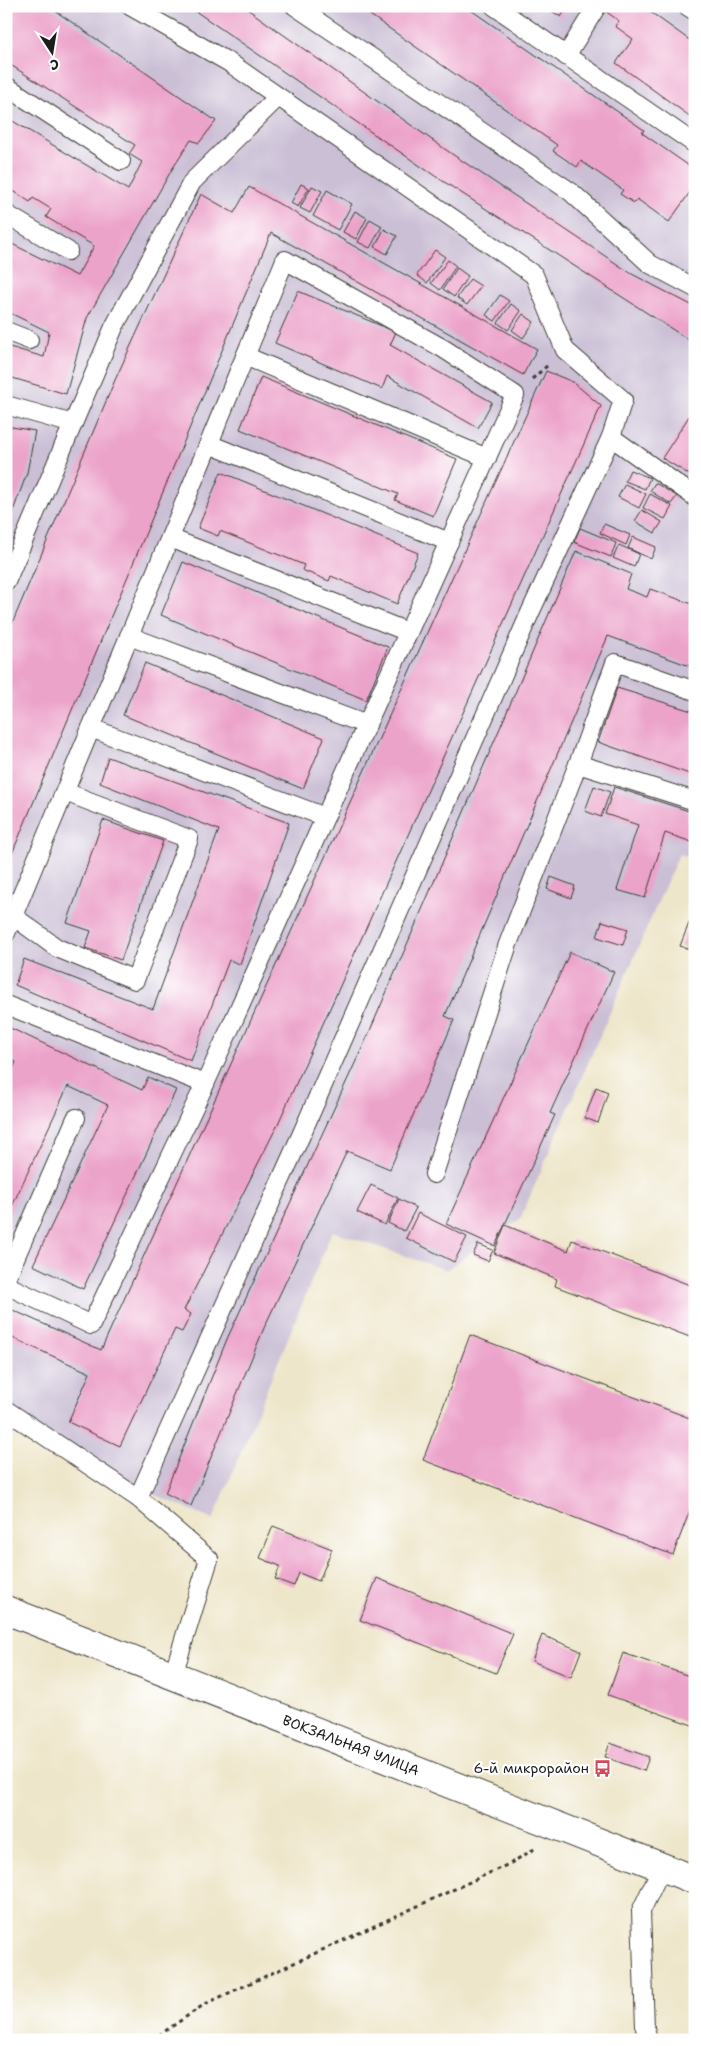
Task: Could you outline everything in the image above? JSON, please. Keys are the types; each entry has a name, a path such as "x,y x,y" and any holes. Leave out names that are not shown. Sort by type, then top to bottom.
{"main road":[{"name":"ВОКЗАЛЬНАЯ УЛИЦА","path":"6,1610 695,1880"}],"lane":[{"path":"130,6 230,63 534,275 565,350 623,400 611,437 530,614 306,1124 138,1498"},
{"path":"294,6 571,192 650,264 695,288"},
{"path":"494,6 695,144"},
{"path":"566,56 597,6"},
{"path":"687,6 695,11"},
{"path":"6,86 121,161"},
{"path":"6,582 114,327 192,182 278,97"},
{"path":"6,214 68,251"},
{"path":"6,933 285,260 444,349 515,395 205,1084 91,1325 6,1285"},
{"path":"6,331 29,340"},
{"path":"245,356 487,458"},
{"path":"6,405 73,424"},
{"path":"611,437 695,497"},
{"path":"209,444 449,542"},
{"path":"170,538 408,632"},
{"path":"129,636 367,725"},
{"path":"434,1174 508,944 615,663 695,691"},
{"path":"91,728 325,817"},
{"path":"578,764 695,801"},
{"path":"13,916 56,948 136,980 189,839 65,792"},
{"path":"6,1005 205,1084"},
{"path":"6,1279 76,1118"},
{"path":"6,1410 138,1498 209,1560 173,1675"},
{"path":"648,2040 645,2028 641,1911 662,1867"}],"path":[{"path":"515,395 565,350"},
{"path":"152,2040 205,2004 511,1863 544,1843 555,1825"}],"shaded area":[{"path":"6,6 695,6 695,859 679,854 520,1219 446,1270 332,1231 213,1520 6,1430"}],"building":[{"path":"6,6 48,6 216,121 199,143 191,140 171,171 87,318 66,394 6,376 6,346 44,357 49,332 6,311 6,241 77,276 94,246 46,217 51,209 33,198 30,202 6,186 6,117 128,190 142,162 129,154 135,145 6,62"},
{"path":"188,6 243,6 449,152 632,274 695,307 695,344 432,174"},
{"path":"357,6 465,6 644,130 642,133 695,170 695,185 669,222 637,199 634,203 620,194 623,190 581,161 577,167 553,151 557,145"},
{"path":"544,6 568,6 561,17"},
{"path":"607,6 642,6 695,44 695,120 616,63 633,39 615,26 619,21 604,10"},
{"path":"301,184 309,188 298,207 291,203"},
{"path":"312,186 322,191 310,213 300,208"},
{"path":"249,187 537,349 523,375 271,233 6,868 6,638 115,380 201,194 234,213"},
{"path":"327,190 352,204 338,230 313,216"},
{"path":"355,211 367,218 356,239 343,232"},
{"path":"370,219 382,226 370,248 358,242"},
{"path":"384,229 397,236 387,254 375,247"},
{"path":"435,250 445,257 427,283 417,275"},
{"path":"448,260 456,266 440,290 431,283"},
{"path":"457,268 468,276 454,297 443,289"},
{"path":"470,279 481,286 467,305 457,298"},
{"path":"298,291 396,332 390,345 492,402 478,428 387,376 382,389 275,343"},
{"path":"500,295 509,301 495,321 486,315"},
{"path":"511,304 521,311 508,330 498,323"},
{"path":"523,314 534,322 523,338 512,330"},
{"path":"546,371 573,382 601,406 277,1126 184,1310 191,1314 182,1332 175,1329 120,1446 68,1422 90,1373 6,1335 6,1307 101,1350"},
{"path":"261,377 457,459 433,516 395,500 398,494 240,429"},
{"path":"695,407 695,478 662,458"},
{"path":"6,426 35,431 27,473 6,530"},
{"path":"630,470 650,478 645,489 625,481"},
{"path":"221,472 418,553 397,604 331,576 329,581 302,570 304,565 220,531 218,536 198,528"},
{"path":"655,483 677,496 671,504 650,491"},
{"path":"625,484 646,494 639,508 618,497"},
{"path":"650,494 672,506 665,519 643,508"},
{"path":"642,510 662,522 655,533 635,521"},
{"path":"604,524 630,535 626,545 600,533"},
{"path":"580,528 616,543 611,557 574,542"},
{"path":"633,537 656,547 651,559 628,548"},
{"path":"619,545 639,554 634,567 613,558"},
{"path":"576,551 631,574 626,589 647,597 650,589 695,605 695,668 608,636 445,1016 454,1020 390,1169 347,1151 264,1328 191,1506 165,1493 227,1339 369,1033"},
{"path":"183,562 388,647 366,700 161,615"},
{"path":"145,663 324,738 303,789 123,715"},
{"path":"617,688 695,712 695,776 598,742"},
{"path":"108,757 289,823 240,964 229,960 191,1061 15,985 24,959 153,1009 219,830 100,783"},
{"path":"594,786 610,792 601,817 585,811"},
{"path":"614,787 695,813 695,843 665,833 645,898 617,890 638,825 605,814"},
{"path":"103,820 163,841 121,960 85,948 91,931 67,923"},
{"path":"551,877 575,886 571,898 547,889"},
{"path":"695,908 695,951 680,946"},
{"path":"602,921 628,929 623,945 597,937"},
{"path":"570,952 614,972 550,1113 555,1115 495,1246 446,1224"},
{"path":"6,1026 142,1090 148,1077 176,1090 83,1289 33,1265 108,1105 68,1086 6,1219 6,1083 16,1062 6,1057"},
{"path":"596,1087 608,1092 598,1123 585,1118"},
{"path":"371,1185 398,1198 385,1225 357,1212"},
{"path":"399,1199 416,1208 404,1231 388,1223"},
{"path":"418,1213 467,1237 454,1262 406,1238"},
{"path":"505,1225 568,1251 572,1240 695,1287 695,1339 555,1286 557,1279 494,1253"},
{"path":"478,1244 493,1250 488,1261 473,1255"},
{"path":"470,1335 695,1420 695,1497 673,1555 423,1460"},
{"path":"273,1526 332,1549 319,1581 299,1573 294,1586 275,1579 280,1566 260,1558"},
{"path":"377,1578 513,1634 496,1673 360,1620"},
{"path":"542,1635 581,1651 571,1677 532,1661"},
{"path":"623,1653 695,1678 695,1726 608,1695"},
{"path":"610,1743 649,1757 644,1771 605,1757"}],"place":[{"name":"6-й микрорайон","path":"603,1768"}]}
